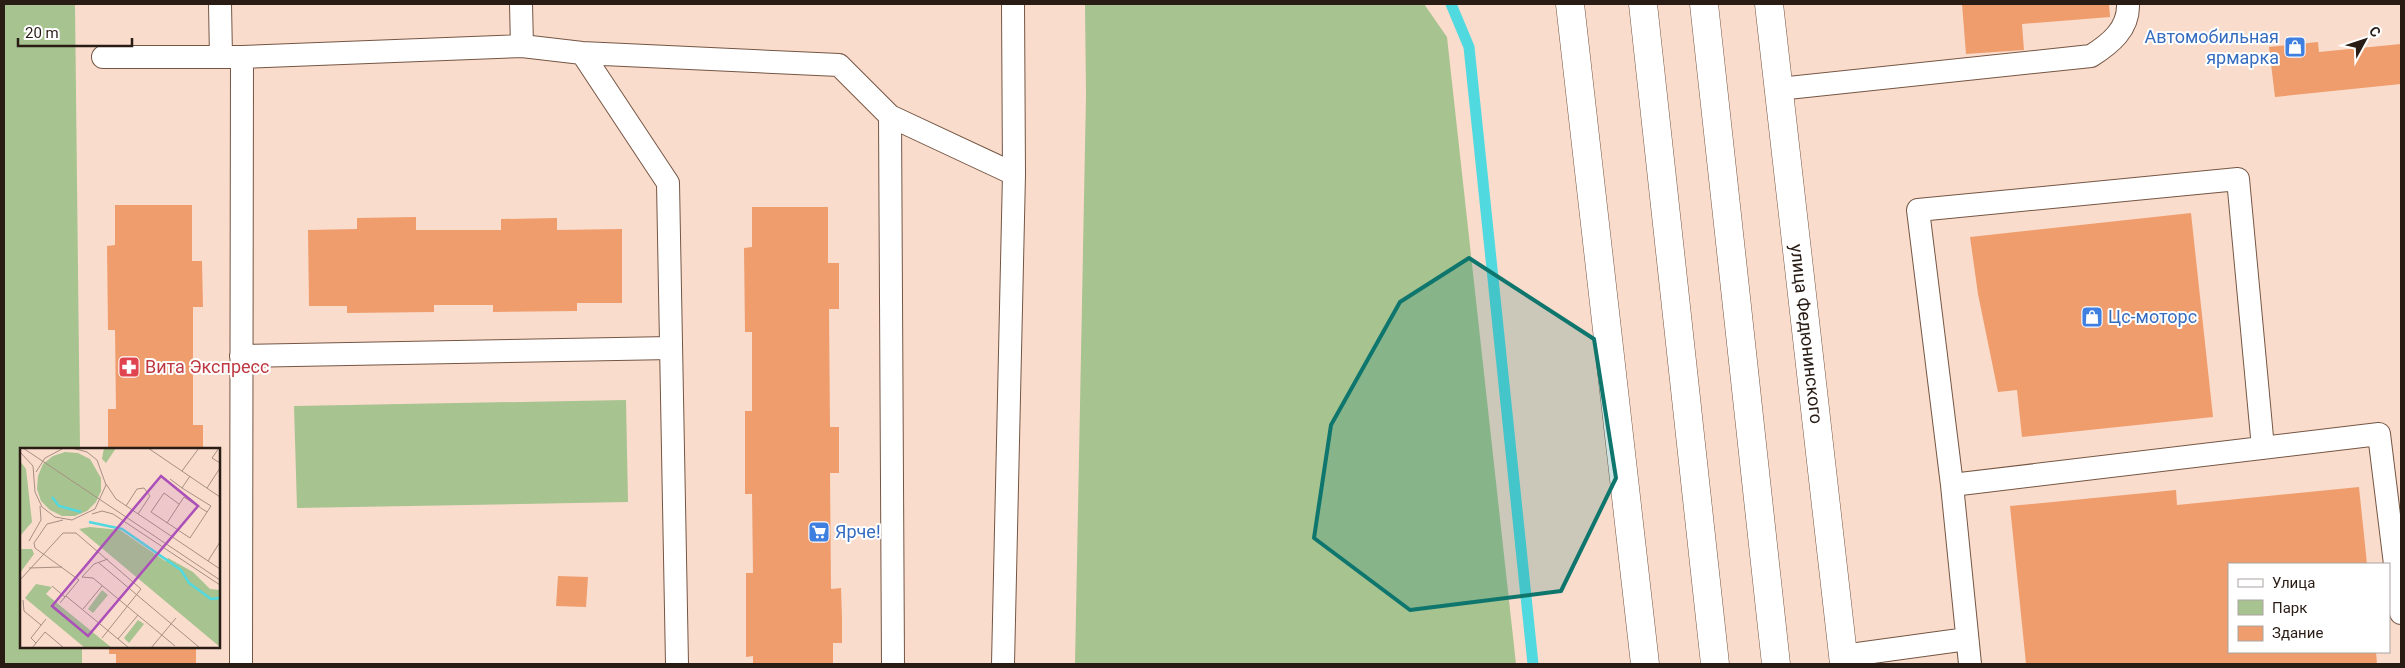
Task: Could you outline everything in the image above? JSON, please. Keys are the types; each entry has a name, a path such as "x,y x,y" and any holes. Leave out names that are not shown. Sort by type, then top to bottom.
{"main road":[{"path":"1570,4 1646,664"},
{"path":"1643,4 1715,664"},
{"path":"1704,4 1776,664"},
{"name":"улица Федюнинского","path":"1769,4 1843,660"}],"lane":[{"path":"220,4 231,57 241,356 241,664"},
{"path":"521,4 522,46"},
{"path":"1003,664 1014,174 1013,4"},
{"path":"1778,89 2091,56 2107,46 2123,28 2128,4"},
{"path":"103,57 231,57 522,46 582,53 839,65 890,116 1014,174"},
{"path":"582,53 668,183 677,664"},
{"path":"890,116 893,664"},
{"path":"1970,664 1952,485 1918,210 2238,179 2264,448"},
{"path":"241,356 671,348"},
{"path":"1952,485 2379,434 2401,613"},
{"path":"1843,660 1967,639"}],"highlighted area":[{"path":"1469,258 1594,339 1616,478 1561,591 1410,610 1314,538 1331,425 1400,302"}],"green space":[{"path":"4,4 75,4 80,448 20,448 20,648 82,648 82,664 4,664"},
{"path":"1085,4 1424,4 1447,37 1516,664 1075,664 1086,95"},
{"path":"626,400 628,502 297,508 294,406"}],"building":[{"path":"1962,4 2109,4 2110,17 2022,24 2024,50 1966,54"},
{"path":"2318,42 2319,52 2401,44 2401,84 2275,97 2269,47"},
{"path":"115,205 192,205 192,261 202,261 203,307 193,307 193,425 203,425 203,448 108,448 108,409 116,409 115,330 108,330 107,246 115,245"},
{"path":"752,207 828,207 828,263 839,263 839,309 829,309 830,427 839,427 839,473 830,473 831,589 841,588 842,617 842,643 833,643 833,664 753,664 753,656 746,657 746,573 753,573 752,494 745,494 745,411 752,411 752,332 745,332 744,248 752,247"},
{"name":"Цс-моторс","path":"2191,213 2213,417 2022,437 2017,390 1998,392 1978,294 1970,237"},
{"path":"416,217 416,230 501,230 501,219 557,218 557,230 622,229 622,303 577,303 577,311 493,312 493,305 434,305 434,312 347,313 347,306 309,306 308,230 357,229 357,218"},
{"path":"2359,487 2367,563 2228,563 2228,653 2376,653 2377,664 2026,664 2010,506 2176,490 2177,505"},
{"path":"558,576 588,577 586,607 556,606"},
{"path":"109,648 196,648 196,664 116,664 116,654 109,654"}],"waterway":[{"path":"1451,4 1469,47 1533,664"}],"place":[{"name":"Автомобильная ярмарка","path":"2295,47"},
{"name":"Цс-моторс","path":"2092,317"},
{"name":"Вита Экспресс","path":"129,367"},
{"name":"Ярче!","path":"819,532"}]}
